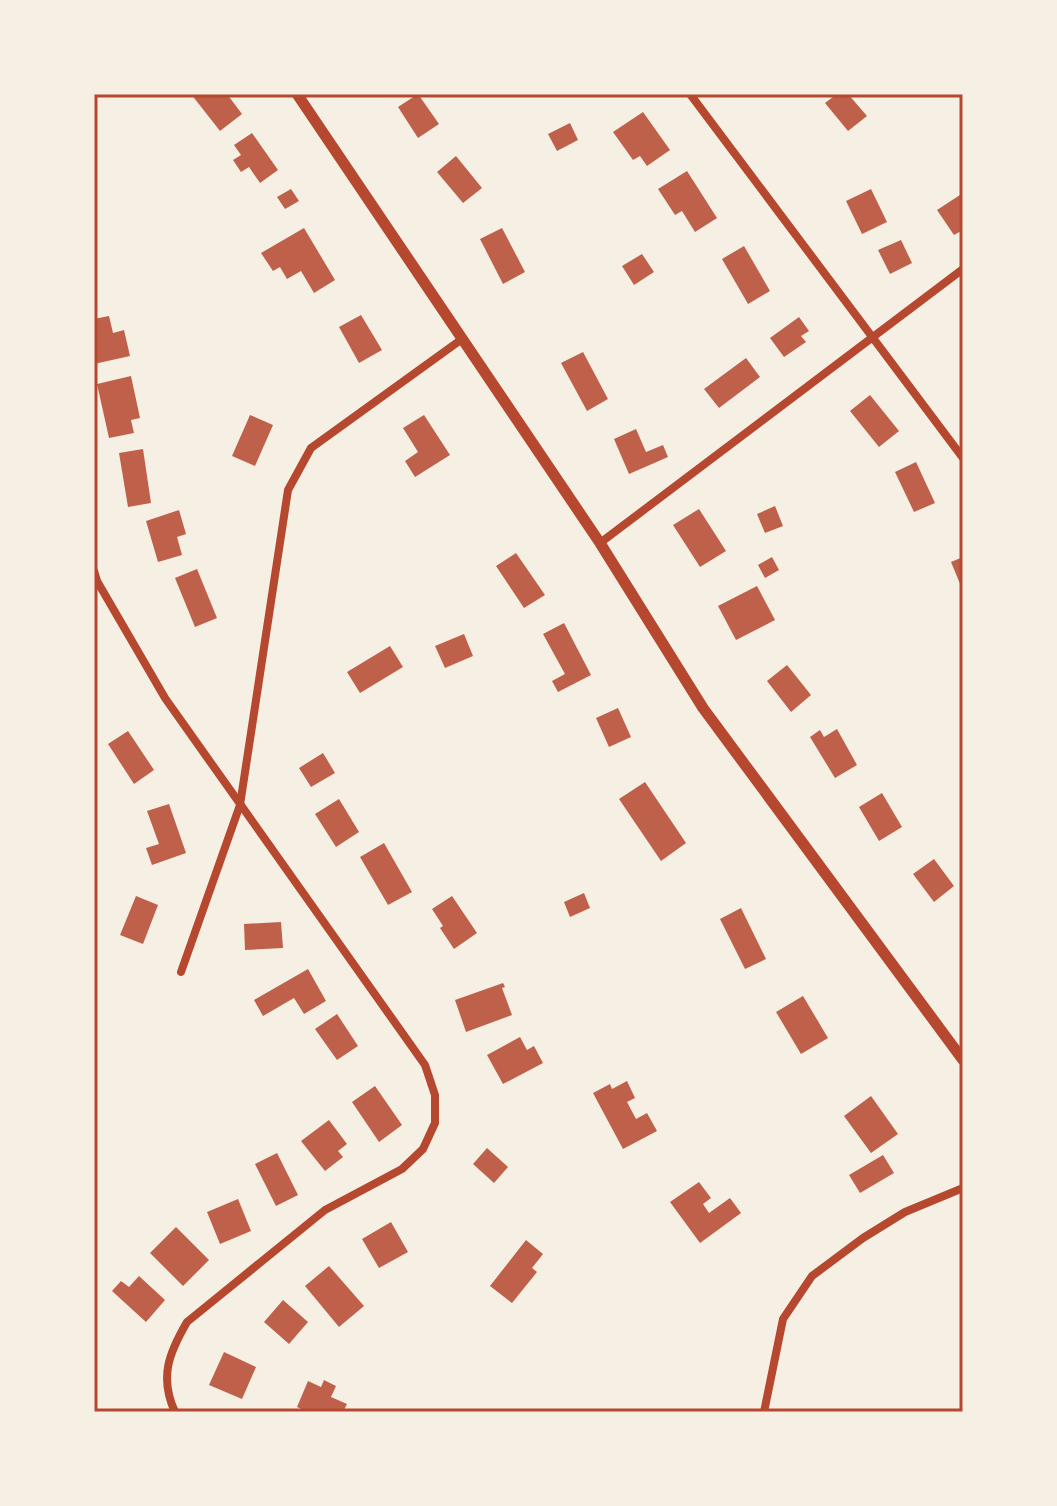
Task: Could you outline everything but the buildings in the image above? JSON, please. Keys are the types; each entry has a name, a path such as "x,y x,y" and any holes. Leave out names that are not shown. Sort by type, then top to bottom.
{"street":[{"path":"297,94 600,543 703,708 963,1060"},
{"path":"690,94 963,458"},
{"path":"600,543 963,269"},
{"path":"181,972 240,805 288,490 311,448 462,339"},
{"path":"94,571 165,698 425,1065 435,1095 435,1123 423,1149 402,1169 325,1210 187,1322 172,1348 167,1375 170,1401 175,1412"},
{"path":"764,1412 783,1319 812,1276 905,1212 963,1188"}]}
